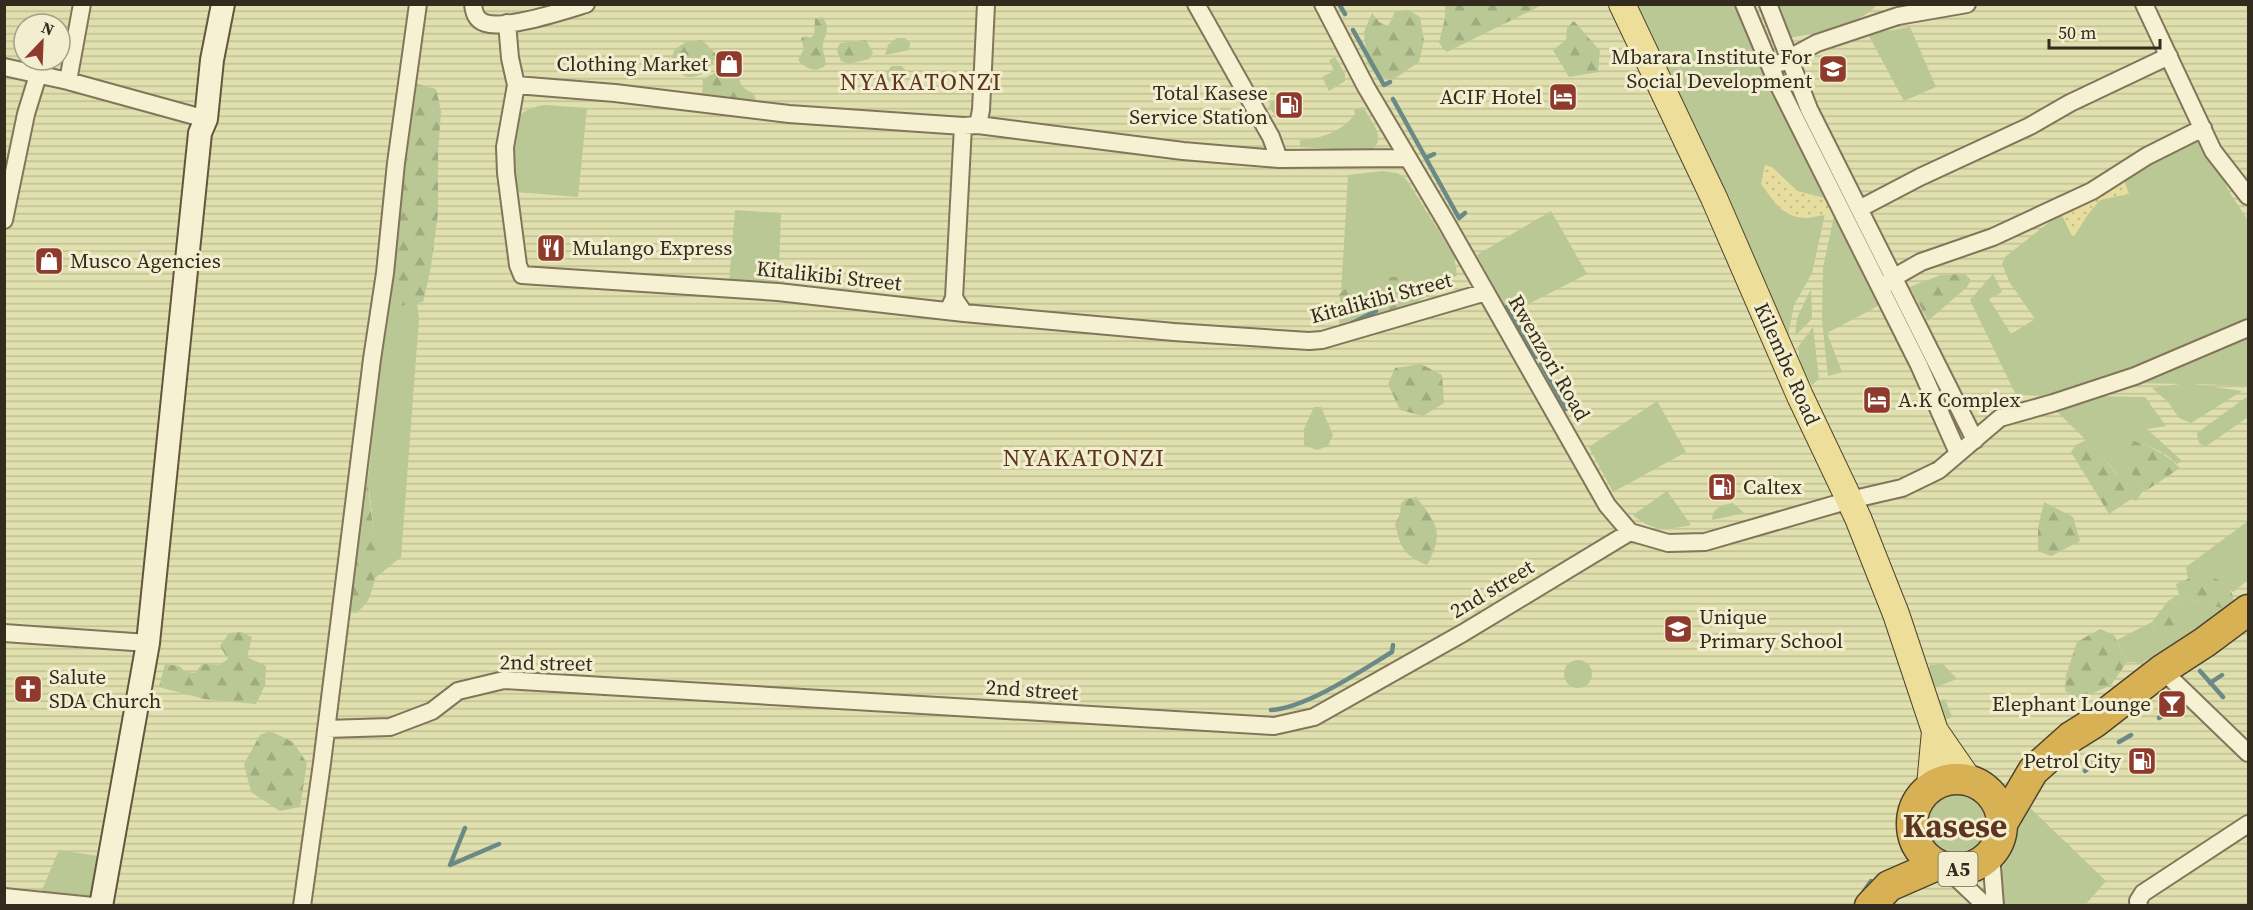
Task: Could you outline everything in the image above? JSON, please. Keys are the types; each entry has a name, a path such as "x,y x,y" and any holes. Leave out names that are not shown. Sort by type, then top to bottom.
{"highway":[{"name":"A5","path":"1911,828 1924,856 1942,867 1963,869 1978,864 1991,854 2000,839 2003,822 2033,771 2070,737 2095,722 2162,670 2248,610"},
{"name":"A5","path":"1930,786 1955,778 1976,783 2033,771"},
{"name":"Kilembe Road","path":"1976,783 1997,802 2003,822"},
{"name":"Kilembe Road","path":"1911,828 1913,812 1919,798 1930,786"},
{"name":"A5","path":"1880,896 1911,828"},
{"name":"A5","path":"1880,896 1942,867"}],"main road":[{"name":"Kilembe Road","path":"1622,4 1714,198 1800,396 1850,500 1880,570 1935,731 1976,783"},
{"name":"Kilembe Road","path":"1930,786 1935,731"}],"street":[{"path":"68,81 82,4"},
{"path":"101,906 148,643 200,133 206,119 212,60 223,4"},
{"path":"302,906 418,4"},
{"path":"473,4 474,12 483,22 496,25 586,4"},
{"path":"955,308 971,126 986,4"},
{"path":"1196,4 1271,137 1279,159"},
{"name":"Rwenzori Road","path":"1323,4 1366,87 1607,505 1630,532"},
{"path":"1744,4 1771,68 1975,440"},
{"path":"1768,4 1809,109 1859,209 1919,365 1958,453"},
{"path":"1771,68 1817,44 1895,10 1967,4"},
{"path":"2144,4 2213,151 2248,194"},
{"path":"507,23 510,58 516,85 615,93 789,114 971,126 1184,151 1279,159 1408,158"},
{"path":"1859,209 2169,56"},
{"path":"4,67 68,81 206,119"},
{"path":"4,220 26,114 38,75"},
{"name":"Kitalikibi Street","path":"516,85 505,147 506,173 518,265 522,275 778,292 955,308 1174,332 1309,341 1322,340 1486,292"},
{"path":"1887,283 1921,262 1993,237 2092,191 2146,156 2203,128"},
{"path":"1630,532 1668,543 1705,542 1850,500 1902,488 1939,470 2000,418 2053,404 2135,376 2248,328"},
{"name":"2nd street","path":"326,729 390,727 432,711 458,691 504,680 1274,726 1314,717 1464,633 1630,532"},
{"path":"4,633 148,643"},
{"path":"2162,670 2248,753"},
{"path":"2139,906 2138,901 2143,893 2248,824"},
{"path":"1991,854 1995,906"},
{"path":"1942,867 1986,906"},
{"path":"4,897 93,906"}],"green space":[{"path":"1445,4 1542,5 1447,52 1439,43 1445,18"},
{"path":"1877,4 1870,11 1847,24 1780,39 1766,22 1757,5"},
{"path":"5,5 2248,5 2248,905 5,905"},
{"path":"1635,5 1738,5 1791,130 1824,198 1797,191 1772,167 1806,218 1825,214 1812,273 1794,305 1787,341 1694,125"},
{"path":"1408,10 1420,17 1424,41 1419,62 1394,79 1377,77 1367,63 1364,32 1372,13 1379,22 1388,26 1395,12"},
{"path":"822,17 827,25 823,47 826,65 815,70 798,60 804,49 801,38 806,36 810,38 814,35 815,19"},
{"path":"1574,21 1600,51 1598,72 1569,77 1553,50 1566,40 1567,27"},
{"path":"1910,27 1936,87 1904,101 1868,34"},
{"path":"897,38 905,38 910,43 909,50 885,55 888,45"},
{"path":"702,40 717,55 712,64 703,72 694,77 688,77 670,66 674,50 686,42"},
{"path":"866,40 873,53 869,59 848,64 841,61 837,50 840,43"},
{"path":"1335,57 1345,74 1345,81 1329,91 1322,77 1334,71 1329,60"},
{"path":"891,66 902,66 906,71 903,81 893,83 887,80 887,73"},
{"path":"715,73 739,78 744,88 753,93 757,102 702,99 703,79"},
{"path":"417,84 436,89 441,111 438,213 431,267 423,302 401,306 387,298"},
{"path":"1296,91 1304,104 1278,118 1269,108 1270,103"},
{"path":"545,105 587,108 578,197 516,192 512,124 527,110"},
{"path":"1363,107 1377,132 1377,143 1373,148 1366,151 1300,147 1300,140 1323,136 1337,130 1350,120 1355,114 1354,110"},
{"path":"2195,137 2219,171 2231,195 2248,220 2248,386 2194,384 2242,391 2191,423 2179,418 2168,402 2152,388 2180,384 2090,382 2050,396 2016,395 1970,300 1993,274 2002,292 1989,299 2011,334 2035,319 2010,283 2002,264 2005,257 2061,213 2073,237 2088,214 2122,174"},
{"path":"1383,171 1397,173 1406,179 1454,255 1457,275 1430,295 1369,320 1339,328 1348,175"},
{"path":"735,210 781,213 778,295 728,294"},
{"path":"1551,211 1587,274 1509,314 1477,255"},
{"path":"1834,216 1878,306 1827,333 1842,372 1828,376 1822,320 1823,268"},
{"path":"1965,274 1971,280 1967,287 1928,321 1910,287 1941,275"},
{"path":"1405,276 1420,285 1425,297 1414,304 1401,306 1388,316 1358,317 1344,314 1339,295 1346,289 1361,282 1379,278"},
{"path":"1811,289 1812,319 1795,336 1797,318"},
{"path":"387,298 401,306 417,303 419,319 401,557 375,578 374,531 368,479"},
{"path":"1813,327 1819,379 1812,385 1801,369 1798,347"},
{"path":"1421,364 1442,375 1444,403 1423,416 1400,410 1388,384 1395,368"},
{"path":"2090,396 2145,397 2166,426 2147,429 2182,461 2177,464 2154,449 2128,440 2138,486 2147,490 2143,491 2136,501 2131,499 2117,475 2098,451 2055,409"},
{"path":"2248,396 2248,417 2205,447 2199,443 2197,433"},
{"path":"1657,401 1686,452 1613,492 1589,447"},
{"path":"1314,407 1321,407 1333,435 1328,446 1317,450 1304,445 1304,429"},
{"path":"2088,439 2126,486 2131,499 2109,514 2071,452 2076,445"},
{"path":"2128,439 2156,450 2180,468 2147,490 2138,486 2126,460"},
{"path":"369,467 368,483 376,568 374,584 368,600 356,613 349,612"},
{"path":"1667,491 1691,525 1674,528 1654,527 1633,515"},
{"path":"1416,497 1434,522 1436,529 1436,545 1427,565 1408,554 1399,540 1395,524 1400,514 1401,503 1406,499"},
{"path":"2044,502 2073,517 2080,541 2051,556 2038,551 2038,528"},
{"path":"1733,503 1744,513 1712,520 1716,509"},
{"path":"2248,521 2248,580 2233,592 2224,583 2202,573 2188,579 2186,567"},
{"path":"2202,573 2219,580 2230,590 2234,602 2226,609 2179,595 2176,584"},
{"path":"2179,595 2226,609 2142,663 2127,662 2117,640 2152,622 2155,637 2180,607 2169,600"},
{"path":"2169,600 2180,607 2190,625 2184,632 2168,642 2155,637 2152,622"},
{"path":"2100,629 2114,635 2127,662 2111,685 2080,699 2065,691 2066,675 2077,642"},
{"path":"241,632 252,637 247,657 266,666 265,685 256,704 204,699 159,687 165,664 179,666 186,672 195,673 202,664 219,665 228,659 220,646 229,633"},
{"path":"1578,660 1588,664 1592,674 1588,684 1578,688 1568,684 1564,674 1568,664"},
{"path":"1943,664 1957,679 1934,688 1939,701 1945,699 1952,717 1942,721 1926,672 1930,665"},
{"path":"270,731 293,742 307,763 300,807 280,811 251,792 244,764 260,735"},
{"path":"1949,795 1961,795 1977,804 1984,814 1986,826 1984,838 1977,848 1961,857 1949,857 1938,852 1929,843 1924,832 1924,820 1929,809 1938,800"},
{"path":"2024,802 2106,881 2085,905 2002,905 1999,897 2001,872 2014,839 2017,819"},
{"path":"59,850 98,856 91,900 39,897"}],"sand":[{"path":"1765,165 1772,167 1797,191 1824,198 1834,216 1805,218 1790,215 1784,211 1761,184"},
{"path":"2122,174 2129,194 2100,200 2073,238 2061,213"}],"waterway":[{"path":"1339,4 1345,14"},
{"path":"1353,30 1384,85 1390,82"},
{"path":"1393,99 1459,218 1465,213"},
{"path":"1426,158 1434,154"},
{"path":"1507,307 1536,357"},
{"path":"1352,323 1376,311"},
{"path":"1541,364 1566,409"},
{"path":"1271,710 1300,703 1333,687 1392,652 1393,645"},
{"path":"2200,671 2223,697"},
{"path":"2210,683 2222,675"},
{"path":"2159,718 2182,703"},
{"path":"2119,742 2131,735"},
{"path":"2085,771 2097,762"},
{"path":"465,828 450,865 499,844"},
{"path":"1864,891 1871,881"}],"place":[{"name":"Clothing Market","path":"729,64"},
{"name":"Mbarara Institute For Social Development","path":"1833,69"},
{"name":"ACIF Hotel","path":"1563,97"},
{"name":"Total Kasese Service Station","path":"1289,105"},
{"name":"Mulango Express","path":"551,248"},
{"name":"Musco Agencies","path":"49,261"},
{"name":"A.K Complex","path":"1877,400"},
{"name":"Caltex","path":"1722,487"},
{"name":"Unique Primary School","path":"1678,629"},
{"name":"Salute SDA Church","path":"28,689"},
{"name":"Elephant Lounge","path":"2172,704"},
{"name":"Petrol City","path":"2142,761"}],"district":[{"name":"NYAKATONZI","path":"921,82"},
{"name":"NYAKATONZI","path":"1084,458"},
{"name":"Kasese","path":"1955,825"}]}
